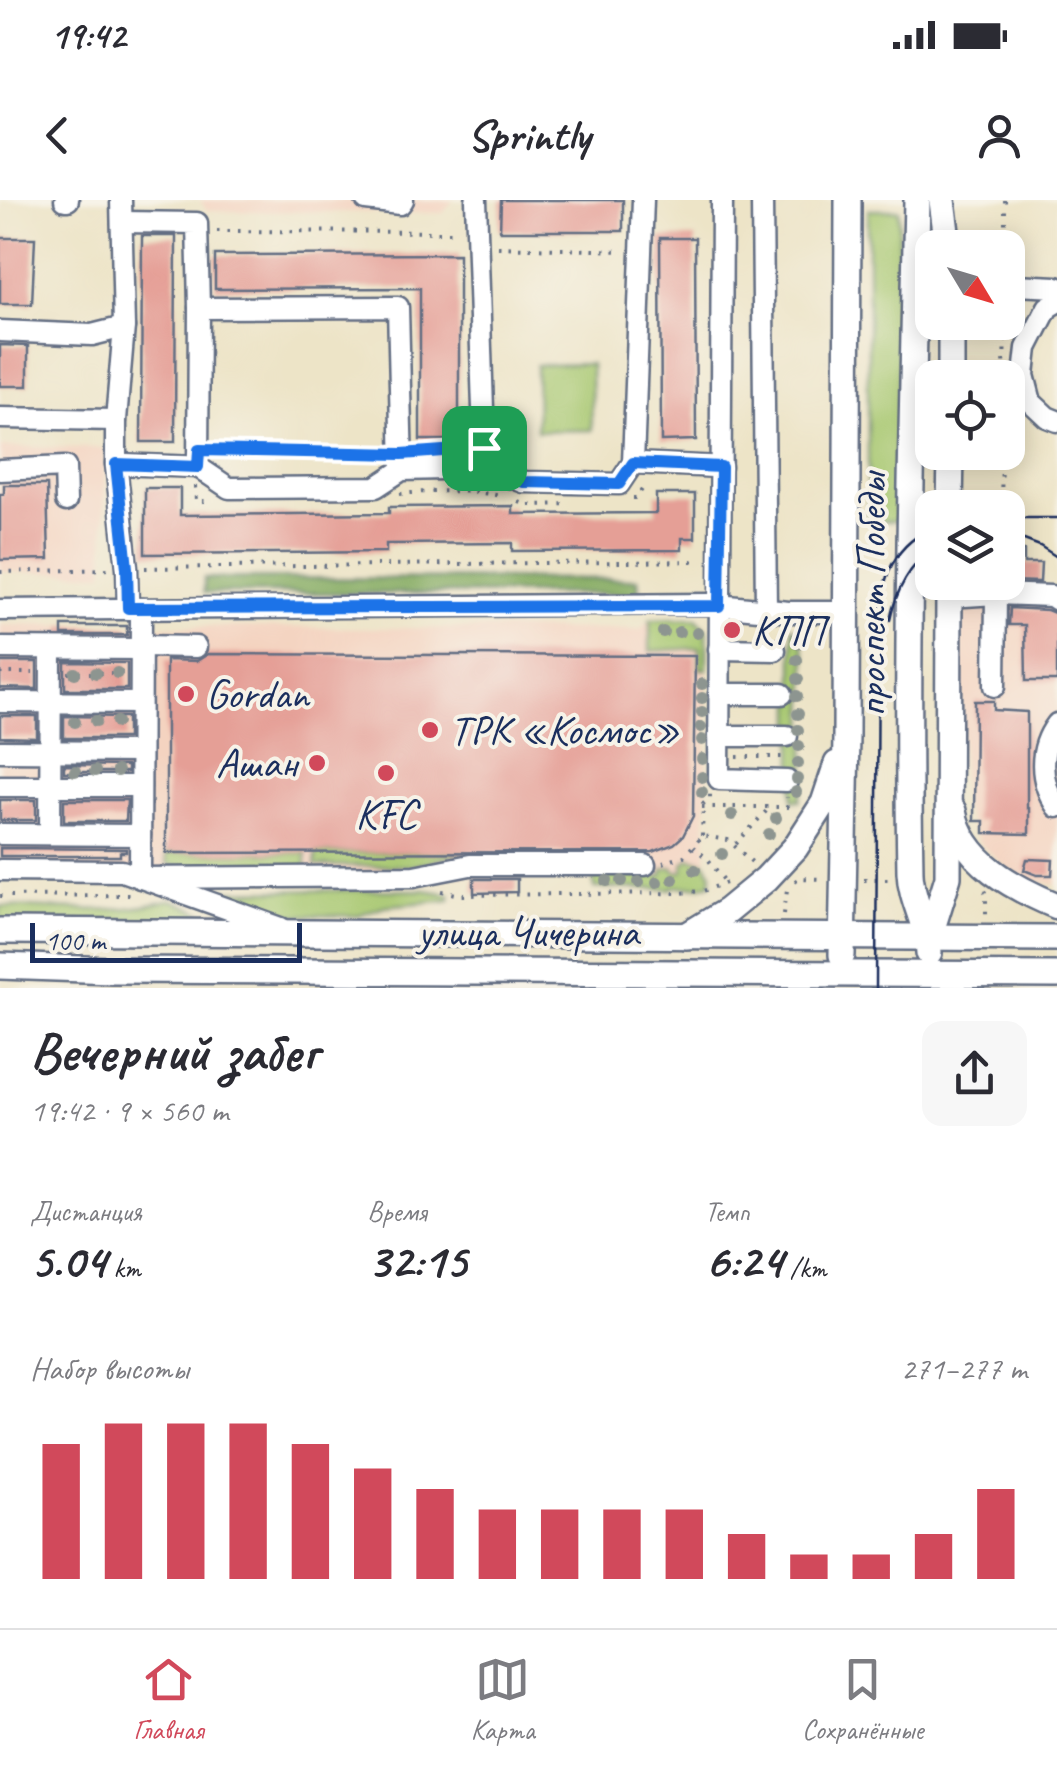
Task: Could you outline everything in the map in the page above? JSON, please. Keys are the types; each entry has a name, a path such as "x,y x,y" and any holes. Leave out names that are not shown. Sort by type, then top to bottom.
{"main road":[{"name":"проспект Победы","path":"842,980 848,200"},
{"name":"проспект Победы","path":"918,200 909,541 910,878 929,938 929,980"},
{"path":"942,200 946,230"},
{"path":"929,938 948,876 949,600"},
{"path":"686,937 727,912 794,848 824,803 846,736"},
{"path":"948,786 958,831 981,862 1018,889 1057,906"},
{"name":"улица Чичерина","path":"0,931 1057,938"},
{"name":"улица Чичерина","path":"0,966 112,979 929,980 1057,974"}],"street":[{"path":"122,200 124,326 116,464 127,568 141,648 140,878"},
{"path":"366,200 400,204 403,200"},
{"path":"476,200 485,468"},
{"path":"402,462 485,468 524,482 619,484 633,463 644,200"},
{"path":"722,200 719,779 787,780"},
{"path":"762,200 766,610"},
{"path":"122,222 196,223 199,308 193,466"},
{"path":"1025,285 1057,287"},
{"path":"1057,302 1048,307 1027,348 1024,375 1030,402 1057,421"},
{"path":"116,464 193,466 228,488 376,487 402,462 398,307 199,308"},
{"path":"0,331 92,335 124,326"},
{"path":"0,418 116,420"},
{"path":"633,463 721,467"},
{"path":"0,470 65,467 66,502"},
{"path":"1025,595 1057,600"},
{"path":"995,686 996,600"},
{"path":"0,610 719,606 846,612"},
{"path":"0,648 196,646"},
{"path":"50,834 51,649"},
{"path":"719,649 775,650"},
{"path":"718,694 782,694"},
{"path":"0,702 140,702"},
{"path":"1057,724 1045,741 1043,762 1057,807"},
{"path":"719,736 787,747"},
{"path":"0,752 140,752"},
{"path":"0,786 140,786"},
{"path":"0,834 140,835"},
{"path":"140,878 414,876 470,865 645,865"},
{"path":"0,870 122,870 297,934"}],"path":[{"path":"1005,200 1006,230"},
{"path":"197,231 478,239 642,252"},
{"path":"214,502 196,501 193,466 402,462"},
{"path":"618,502 636,498 646,483"},
{"path":"394,495 482,492 527,505 582,503"},
{"path":"0,572 707,560"},
{"path":"0,673 140,673"},
{"path":"719,758 787,747"},
{"path":"735,846 770,807"},
{"path":"645,865 674,860 694,847 702,836 728,840 751,861"},
{"path":"694,847 726,883"}],"shaded area":[{"path":"200,200 453,200 443,213 207,211"},
{"path":"0,447 105,448 104,573 0,572"},
{"path":"1025,584 1057,604 1057,885 1029,880 1004,866 978,842 962,806 961,600 1025,600"},
{"path":"696,619 707,630 706,877 0,872 0,625 640,630 650,620"}],"green space":[{"path":"868,210 899,210 898,521 868,521"},
{"path":"591,364 592,430 537,431 536,365"},
{"path":"204,578 638,579 639,594 204,593"},
{"path":"696,619 707,630 707,669 700,669 700,648 650,651 650,620"},
{"path":"793,627 802,640 806,657 805,776 800,800 793,800"},
{"path":"469,852 412,866 315,866 316,853"},
{"path":"166,853 306,853 306,867 173,866 167,864"},
{"path":"690,858 705,862 712,873 711,883 672,889 594,888 593,870 596,877 604,877 606,870 613,870 615,877 622,877 625,870 633,870 635,877 643,877 645,870 662,876 664,869 672,867 677,872 684,871 684,863"},
{"path":"424,890 450,894 450,900 384,906 356,916 263,915 193,891"},
{"path":"172,900 230,925 0,921 0,906 109,909"}],"building":[{"path":"501,200 623,200 623,231 500,231"},
{"path":"142,236 176,236 175,442 141,442"},
{"path":"0,238 35,238 32,304 0,304"},
{"path":"660,238 695,238 696,440 661,441"},
{"path":"459,254 459,440 420,440 420,288 215,289 215,255"},
{"path":"0,345 28,346 28,386 0,386"},
{"path":"4,485 47,485 49,559 0,560 0,494 4,494"},
{"path":"145,488 180,488 180,515 389,513 389,507 513,506 513,514 656,513 656,494 695,494 695,538 682,538 682,550 512,551 512,543 386,544 386,552 145,554"},
{"path":"1025,563 1041,563 1040,582 1025,582"},
{"path":"1010,608 1057,614 1057,681 1026,681 1025,625 1009,625"},
{"path":"62,626 127,626 127,635 62,635"},
{"name":"ТРК «Космос»","path":"208,654 695,656 693,816 683,836 653,852 166,853 166,660 197,661"},
{"path":"0,662 37,662 37,689 0,688"},
{"path":"65,662 127,663 127,689 65,689"},
{"path":"975,701 994,701 994,710 1027,712 1029,834 984,833 984,821 974,821"},
{"path":"0,716 37,716 37,738 0,737"},
{"path":"64,716 127,717 127,738 64,738"},
{"path":"64,765 127,766 127,772 64,772"},
{"path":"0,800 36,800 36,820 0,820"},
{"path":"64,800 127,800 126,821 64,821"},
{"path":"0,848 126,852 120,852 120,856 0,856"},
{"path":"1027,859 1053,860 1052,875 1024,870"},
{"path":"474,879 517,879 517,892 474,893"}],"tram line":[{"path":"1025,518 1057,518"},
{"path":"876,988 879,616 884,586 895,559 915,539"},
{"path":"1025,540 1057,557"},
{"path":"890,620 904,580 915,565"}],"place":[{"name":"КПП","path":"732,630"},
{"name":"Gordan","path":"186,694"},
{"name":"ТРК «Космос»","path":"430,730"},
{"name":"Ашан","path":"317,763"},
{"name":"KFC","path":"386,773"}],"route":[{"path":"484,448 485,468 524,482 619,484 633,463 721,467 719,606 128,608 116,464 198,467 199,450 402,454 484,448"}]}
